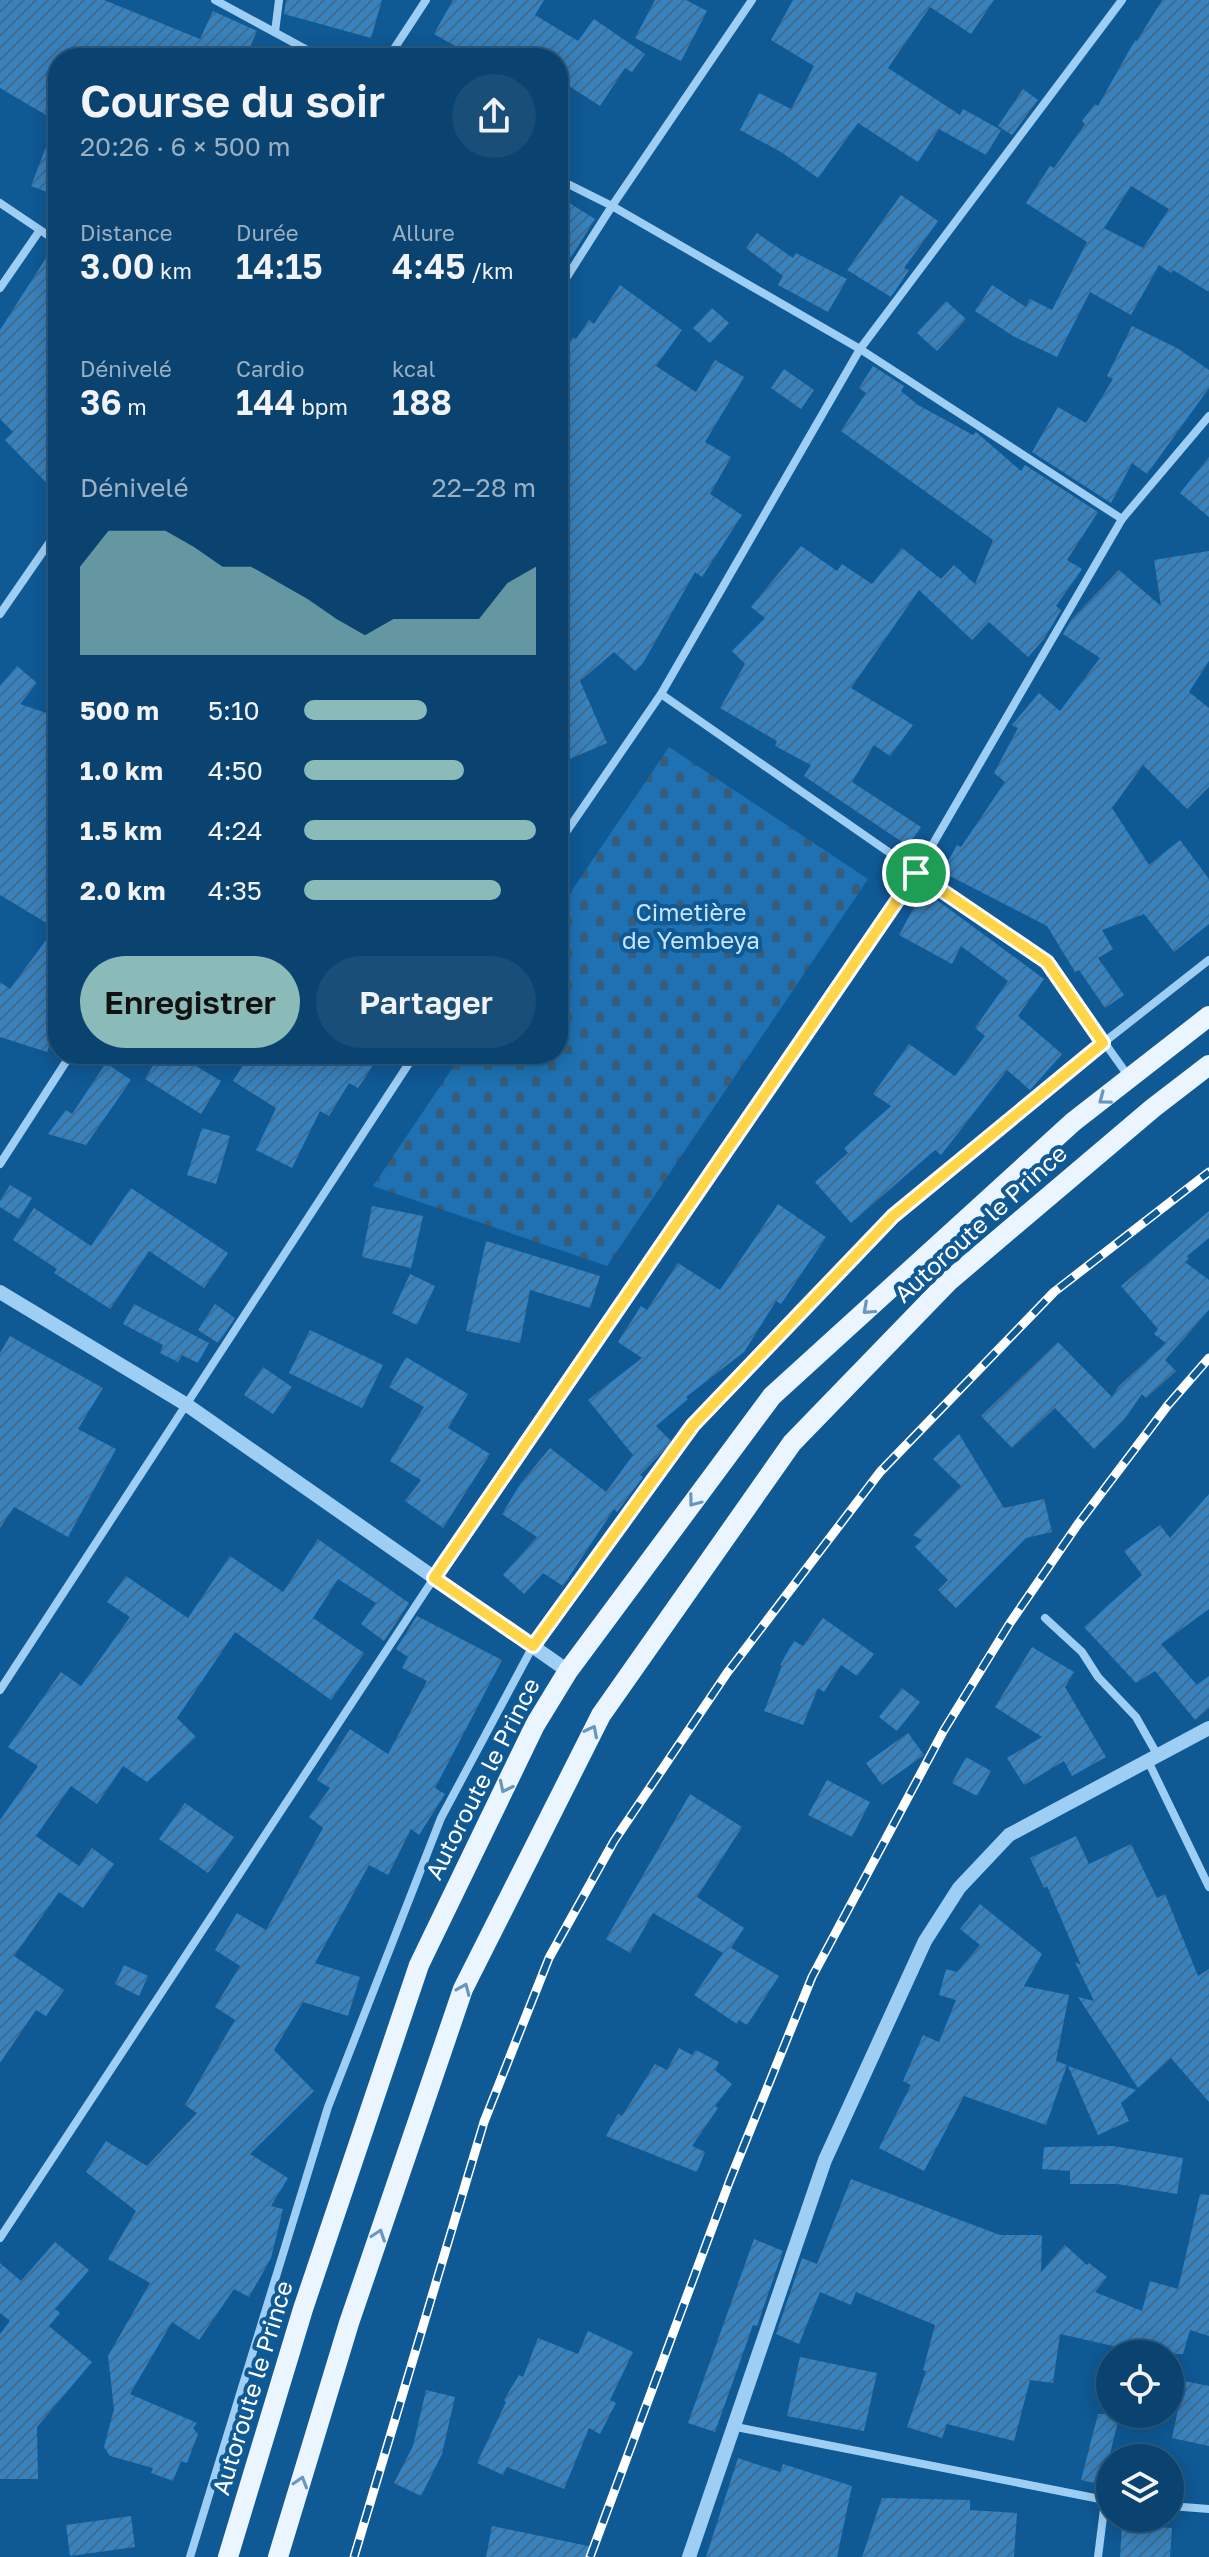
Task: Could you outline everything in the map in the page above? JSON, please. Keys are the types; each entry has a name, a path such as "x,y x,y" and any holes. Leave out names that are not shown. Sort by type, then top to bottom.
{"main road":[{"name":"Autoroute le Prince","path":"228,2557 303,2309 419,1965 535,1725 568,1671 772,1396 1073,1122 1209,1016"},
{"name":"Autoroute le Prince","path":"278,2557 349,2323 463,1989 601,1715 792,1443 949,1281 1153,1108 1209,1065"}],"street":[{"path":"215,0 304,48"},
{"path":"275,32 279,0"},
{"path":"395,48 426,0"},
{"path":"568,275 752,0"},
{"path":"568,829 661,694 860,349 1122,0"},
{"path":"568,184 612,206 860,349 1122,519"},
{"path":"0,203 48,235"},
{"path":"0,288 40,230"},
{"path":"0,2238 434,1578 916,873 1122,519 1209,416"},
{"path":"0,614 48,544"},
{"path":"661,694 1047,962 1130,1079"},
{"path":"190,2557 328,2107 441,1818 533,1646 693,1425 893,1216 1209,960"},
{"path":"0,1164 65,1064"},
{"path":"0,1690 409,1064"},
{"path":"0,1292 187,1405 568,1671"},
{"path":"1045,1618 1082,1652 1098,1677 1136,1717 1209,1887"},
{"path":"689,2557 825,2160 925,1941 959,1888 1009,1835 1209,1728"},
{"path":"736,2427 1096,2499"},
{"path":"1184,2507 1209,2509"},
{"path":"1098,2557 1102,2532"}],"green space":[{"name":"Cimetière de Yembeya","path":"669,747 868,879 607,1266 373,1186 455,1064 568,1064 568,896"}],"building":[{"path":"0,0 104,0 200,39 213,11 257,31 249,48 48,48 48,116 0,88"},
{"path":"286,0 382,0 371,38 284,14"},
{"path":"453,0 544,0 535,15 578,41 594,19 645,54 632,72 625,68 600,106 568,85 568,48 458,48 434,34"},
{"path":"655,0 686,0 707,11 681,61 635,38"},
{"path":"793,0 994,0 971,34 930,7 888,68 960,115 963,109 1001,130 986,155 939,129 918,162 858,123 818,178 781,152 740,130 759,93 791,109 814,66 771,40"},
{"path":"1162,0 1209,0 1209,292 1159,265 1131,315 1090,292 1057,357 1013,336 975,311 992,285 1026,307 1030,299 1052,310 1087,242 1026,203 1050,166 1054,168 1085,124 1082,121 1095,104 1098,106","holes":["1131,186 1169,209 1143,248 1104,228"]},
{"path":"1023,89 1038,100 1012,135 998,126"},
{"path":"48,142 48,192 31,186"},
{"path":"901,195 938,221 904,268 909,270 891,297 847,270"},
{"path":"568,202 595,219 568,262"},
{"path":"757,233 793,258 796,253 847,279 828,312 778,285 783,276 746,248"},
{"path":"48,255 48,485 5,440 13,432 0,419 0,330"},
{"path":"620,285 682,330 656,366 696,392 715,360 744,377 705,442 731,457 710,494 742,515 702,577 695,572 643,663 635,671 614,652 580,681 607,743 568,760 568,345 589,320 594,324"},
{"path":"946,301 966,319 937,351 917,333"},
{"path":"712,308 729,323 710,343 693,328"},
{"path":"1132,326 1177,348 1209,370 1209,388 1147,474 1132,463 1111,503 1032,452 1058,407 1086,423 1113,379 1107,376"},
{"path":"873,366 904,386 901,391 918,405 973,435 976,432 1021,471 1025,465 1098,512 1067,560 1082,569 1056,606 1061,610 1044,639 1028,657 989,622 972,640 919,590 851,688 913,725 890,756 874,745 852,782 921,827 908,846 804,776 811,765 775,746 777,741 720,708 745,664 732,651 765,618 751,607 801,546 837,571 842,564 872,584 902,548 941,579 954,565 975,584 993,540 841,431 866,393 859,388"},
{"path":"784,369 814,390 801,409 771,388"},
{"path":"1209,457 1209,517 1180,493"},
{"path":"1209,551 1209,661 1189,692 1209,708 1209,787 1187,809 1143,765 1112,808 1149,865 1180,840 1209,879 1209,924 1174,952 1144,914 1102,930 1113,949 1098,958 1124,995 1105,1008 1079,970 1075,972 1047,926 942,872 957,845 961,847 1005,782 994,773 1018,728 1012,725 1039,693 1060,711 1100,658 1063,634 1071,620 1119,570 1161,606 1154,560"},
{"path":"17,666 37,683 20,704 48,714 48,924 0,895 0,686"},
{"path":"930,895 1044,979 1018,1016 1062,1054 1030,1090 1007,1070 941,1155 935,1150 851,1223 815,1182 848,1153 844,1148 891,1106 873,1094 909,1044 955,1076 985,1036 975,1028 1008,981 961,946 952,964 899,935 919,898 927,902"},
{"path":"48,937 47,1052 0,1037 0,982 10,989"},
{"path":"105,1064 131,1080 86,1145 48,1134 66,1110 72,1114"},
{"path":"154,1064 193,1064 221,1081 201,1114 145,1079"},
{"path":"244,1064 374,1064 358,1088 349,1083 329,1116 320,1111 292,1168 256,1150 276,1108 233,1081"},
{"path":"202,1128 230,1136 216,1184 187,1175"},
{"path":"10,1185 32,1198 19,1219 0,1207 0,1201"},
{"path":"131,1188 228,1253 204,1288 149,1251 110,1309 54,1273 57,1269 13,1240 34,1208 91,1246"},
{"path":"778,1204 826,1237 781,1304 776,1301 744,1352 686,1397 688,1399 656,1426 672,1442 640,1475 643,1477 617,1512 614,1509 563,1586 543,1573 524,1594 503,1575 537,1537 502,1514 521,1483 550,1448 606,1492 633,1455 588,1400 642,1358 618,1342 641,1306 647,1310 678,1263 720,1290"},
{"path":"372,1206 423,1216 411,1268 362,1257"},
{"path":"1209,1211 1209,1238 1187,1256 1189,1259 1185,1262 1209,1280 1209,1310 1165,1360 1176,1371 1146,1398 1142,1394 1123,1421 1094,1449 1055,1408 1012,1448 981,1416 1058,1342 1112,1397 1119,1386 1166,1343 1154,1334 1158,1329 1121,1286"},
{"path":"486,1241 600,1276 590,1308 530,1290 520,1343 466,1331"},
{"path":"410,1274 435,1286 417,1325 392,1313"},
{"path":"134,1304 209,1343 198,1363 182,1355 178,1362 160,1353 163,1345 123,1324"},
{"path":"215,1304 235,1318 218,1343 198,1330"},
{"path":"310,1330 383,1365 362,1408 289,1373"},
{"path":"10,1336 103,1388 78,1429 116,1449 68,1537 14,1507 0,1528 0,1353"},
{"path":"406,1357 468,1394 448,1428 490,1454 443,1528 405,1501 421,1480 390,1461 424,1407 389,1387"},
{"path":"263,1367 292,1387 273,1414 244,1395"},
{"path":"959,1434 1004,1508 1044,1499 1052,1532 1026,1538 956,1608 938,1590 948,1580 915,1547 922,1540 913,1535 961,1486 933,1459"},
{"path":"1209,1494 1209,1609 1161,1644 1197,1685 1209,1676 1209,1708 1195,1720 1155,1671 1136,1683 1084,1627 1142,1575 1124,1551 1160,1525 1170,1538"},
{"path":"318,1539 409,1603 384,1641 361,1624 376,1603 338,1579 313,1618 364,1653 331,1700 235,1632 177,1718 196,1737 147,1782 123,1766 97,1804 71,1786 36,1836 79,1866 92,1848 114,1864 83,1908 59,1892 14,1956 64,1990 46,2016 36,2010 0,2063 0,1820 38,1766 8,1747 61,1672 81,1686 130,1617 107,1602 126,1576 188,1618 230,1556 283,1592"},
{"path":"417,1616 502,1660 435,1788 445,1794 419,1835 411,1829 388,1875 369,1865 315,1963 360,1977 348,2016 303,2002 274,2050 314,2091 250,2154 288,2178 271,2206 283,2209 271,2258 249,2297 234,2289 199,2340 172,2322 130,2394 197,2423 193,2428 198,2434 187,2463 181,2461 173,2481 151,2473 153,2468 110,2456 104,2447 114,2409 108,2356 150,2283 108,2259 136,2211 86,2172 106,2141 147,2166 197,2113 185,2105 235,2020 215,2007 240,1966 215,1950 237,1913 266,1930 323,1828 309,1817 330,1788 317,1780 350,1729 388,1754 427,1681 402,1668 408,1657 396,1649"},
{"path":"823,1618 874,1654 857,1676 841,1665 824,1692 818,1688 803,1725 764,1711 780,1665 794,1641 803,1646"},
{"path":"1032,1647 1074,1672 1065,1687 1106,1757 1072,1776 1064,1761 1024,1785 1007,1758 1042,1737 995,1707"},
{"path":"902,1688 920,1702 897,1731 879,1717"},
{"path":"908,1733 924,1755 882,1785 866,1763"},
{"path":"966,1757 991,1771 977,1796 952,1783"},
{"path":"827,1780 870,1802 852,1837 808,1815"},
{"path":"690,1794 742,1827 697,1897 744,1928 731,1948 779,1976 747,2025 739,2020 737,2024 694,1995 723,1953 653,1913 630,1953 606,1939"},
{"path":"185,1803 234,1837 208,1873 159,1839"},
{"path":"1076,1836 1089,1864 1131,1844 1157,1898 1165,1894 1198,1976 1209,1969 1209,2102 1171,2058 1138,2088 1078,1997 1094,2001 1075,1962 1081,1965 1047,1886 1044,1888 1030,1858"},
{"path":"980,1904 1042,1954 1024,1986 1069,1995 1056,2061 1067,2065 1046,2125 964,2096 924,2171 879,2148 911,2085 903,2081 923,2035 939,2042 956,2000 939,1995 946,1969 957,1972 980,1945 960,1929"},
{"path":"124,1965 148,1976 139,1996 115,1984"},
{"path":"679,2048 692,2055 696,2050 719,2062 715,2070 732,2084 692,2146 705,2152 697,2172 606,2136 618,2114 622,2116 655,2064 667,2070"},
{"path":"1068,2066 1136,2090 1121,2103 1129,2121 1098,2135"},
{"path":"1113,2146 1183,2158 1177,2194 1117,2184 1070,2184 1070,2171 1042,2169 1044,2147"},
{"path":"851,2179 1000,2235 1042,2235 1041,2272 1065,2245 1087,2265 1089,2263 1107,2277 1095,2292 1142,2311 1150,2281 1178,2289 1200,2194 1209,2195 1209,2336 1190,2330 1184,2351 1184,2340 1096,2342 1060,2334 1053,2383 1030,2380 1014,2441 947,2424 942,2438 907,2427 926,2371 923,2370 935,2325 856,2292 851,2305 820,2292 799,2344 776,2334 802,2258 817,2264"},
{"path":"754,2239 783,2251 715,2432 688,2423"},
{"path":"55,2242 89,2270 55,2309 60,2313 49,2326 92,2362 37,2427 38,2479 0,2479 0,2334 10,2321 0,2313 0,2263 21,2281"},
{"path":"588,2331 633,2352 610,2400 616,2403 600,2434 589,2428 564,2489 507,2467 503,2475 477,2463 506,2402 504,2400 519,2375 523,2377 538,2338 578,2354"},
{"path":"800,2357 877,2373 864,2431 787,2416"},
{"path":"1184,2381 1209,2386 1209,2446 1172,2438 1174,2428 1184,2428"},
{"path":"426,2390 455,2397 442,2454 421,2496 394,2483 413,2446"},
{"path":"1096,2422 1096,2428 1116,2428 1112,2444 1096,2444 1096,2484 1081,2480"},
{"path":"738,2458 780,2472 783,2464 852,2486 837,2557 706,2557"},
{"path":"882,2498 970,2500 970,2510 1017,2513 1014,2557 862,2557"},
{"path":"131,2516 135,2547 70,2556 66,2525"},
{"path":"492,2526 593,2547 592,2557 486,2557"},
{"path":"1122,2532 1172,2532 1170,2557 1120,2557"}],"railway":[{"path":"354,2557 484,2122 549,1958 614,1841 727,1673 880,1472 1054,1292 1209,1172"},
{"path":"590,2557 730,2180 812,1977 944,1730 1010,1623 1078,1524 1168,1405 1209,1358"}],"route":[{"path":"916,873 1047,962 1103,1043 893,1216 693,1425 533,1646 434,1578 916,873"}]}
